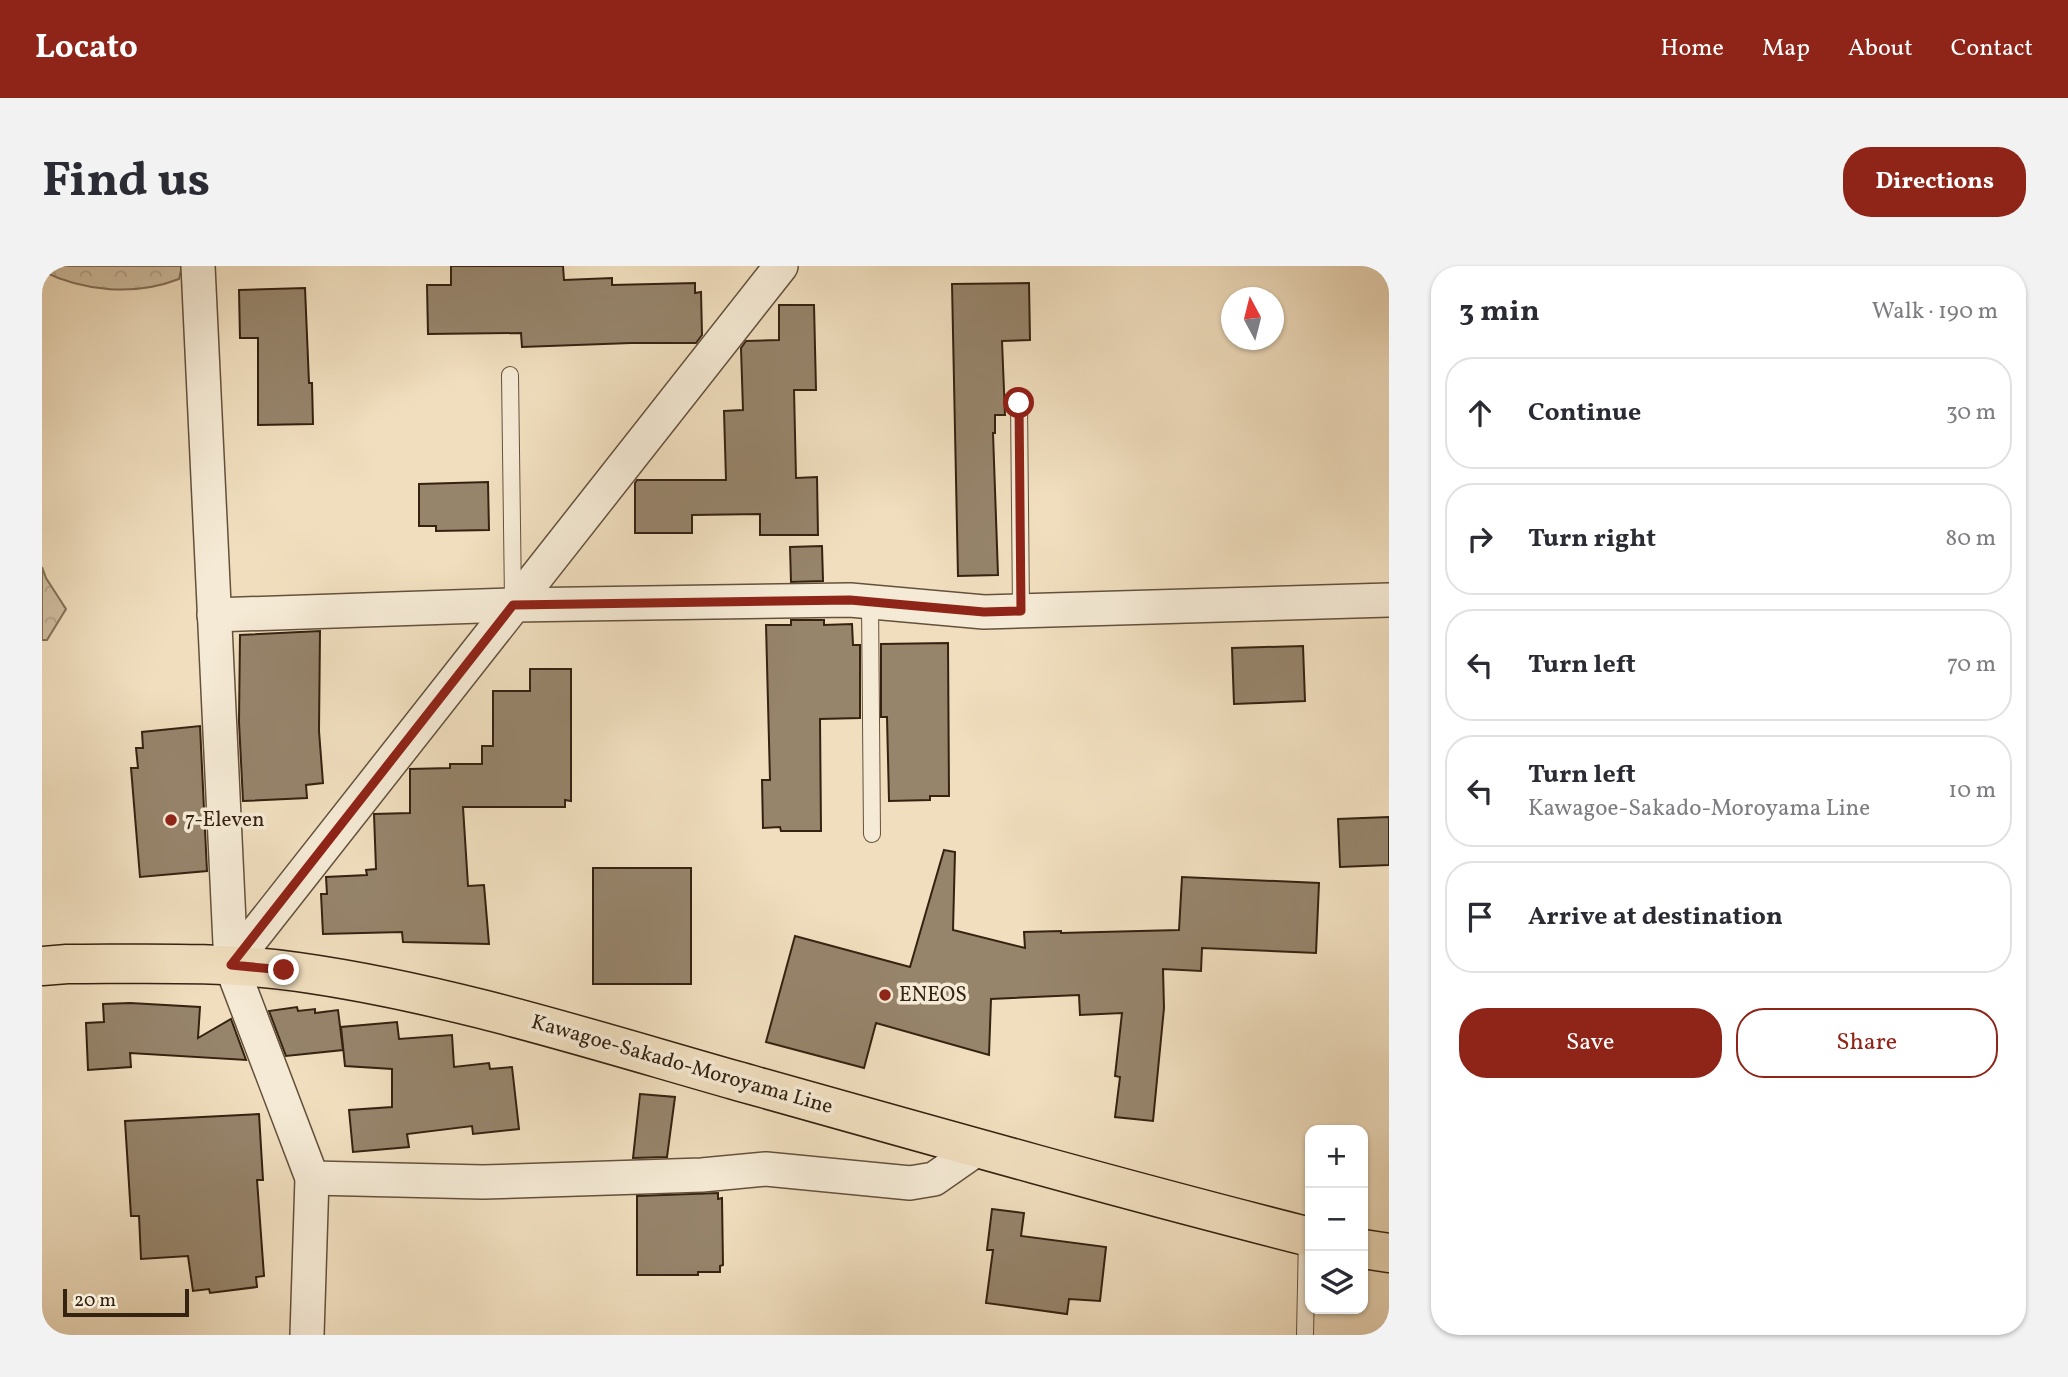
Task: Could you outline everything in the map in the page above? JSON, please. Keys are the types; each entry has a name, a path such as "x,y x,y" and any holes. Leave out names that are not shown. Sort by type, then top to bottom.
{"main road":[{"name":"Kawagoe-Sakado-Moroyama Line","path":"42,966 231,965 299,972 392,988 515,1017 977,1149 1305,1236"},
{"path":"1368,1250 1389,1253"}],"street":[{"path":"198,266 231,965 312,1178 307,1335"},
{"path":"231,965 781,266"},
{"path":"214,615 513,605 850,600 984,612 1389,600"},
{"path":"312,1178 483,1182 702,1175 766,1170 911,1183 934,1179 977,1149"}],"lane":[{"path":"510,375 513,605"},
{"path":"1019,403 1021,611"},
{"path":"870,602 872,834"},
{"path":"1305,1335 1308,1251"}],"green space":[{"path":"42,266 182,266 179,279 145,288 110,289 75,284 42,271"},
{"path":"42,567 66,609 47,640 42,640"}],"building":[{"path":"451,266 563,266 564,280 612,278 612,285 695,283 695,293 701,292 702,335 696,343 522,347 521,333 428,334 427,285 451,285"},
{"path":"1029,283 1030,340 1002,341 1005,415 995,415 993,433 998,575 958,576 952,284"},
{"path":"305,288 313,424 258,425 258,338 240,338 239,290"},
{"path":"779,305 814,305 816,390 794,390 796,478 817,477 818,535 760,535 760,514 692,515 692,533 635,533 637,480 726,480 724,411 743,410 741,348 746,341 779,340"},
{"path":"488,482 489,530 436,531 436,526 419,526 419,484"},
{"path":"822,546 823,581 791,582 790,547"},
{"path":"791,620 824,620 824,625 852,624 853,645 860,645 860,718 820,719 821,831 763,828 762,780 770,780 766,625 791,625"},
{"path":"320,631 319,731 323,783 306,785 307,798 243,801 239,722 240,635"},
{"path":"948,643 949,796 930,796 930,800 889,801 887,717 881,717 881,644"},
{"path":"1303,646 1305,701 1234,704 1232,648"},
{"path":"530,669 571,669 571,801 565,800 565,807 463,807 468,886 484,885 489,944 403,942 402,932 323,934 321,894 327,894 326,877 367,875 366,870 376,869 374,814 410,813 410,769 450,768 450,764 482,764 482,746 493,746 493,691 530,691"},
{"name":"7-Eleven","path":"200,726 207,871 140,877 131,768 138,768 136,748 143,748 142,732"},
{"path":"1389,817 1389,865 1340,867 1338,819"},
{"path":"944,850 955,852 953,930 1025,948 1024,932 1179,930 1182,877 1319,883 1316,953 1202,948 1201,971 1163,969 1164,1008 1153,1121 1115,1117 1120,1077 1115,1076 1122,1013 1080,1015 1079,995 991,999 989,1055 876,1023 864,1068 766,1042 795,936 910,967"},
{"path":"593,868 691,868 691,984 593,984"},
{"path":"103,1004 200,1007 198,1038 231,1019 246,1060 130,1053 131,1067 88,1070 86,1023 104,1022"},
{"path":"297,1007 298,1011 315,1009 315,1013 338,1010 343,1050 286,1056 269,1011"},
{"path":"397,1022 399,1039 452,1035 454,1067 489,1063 490,1069 512,1067 519,1129 473,1134 472,1126 407,1134 409,1147 353,1152 349,1110 392,1107 392,1069 345,1066 341,1027"},
{"path":"640,1094 675,1097 667,1157 633,1158"},
{"path":"259,1114 263,1180 257,1180 264,1276 256,1277 257,1287 210,1293 209,1289 193,1291 188,1256 141,1259 139,1216 131,1216 125,1121"},
{"path":"718,1193 718,1199 722,1198 723,1265 720,1266 720,1272 698,1272 698,1275 637,1275 637,1196"},
{"path":"992,1209 1024,1213 1021,1236 1106,1247 1100,1301 1069,1299 1067,1314 986,1303 993,1250 987,1250"}],"place":[{"name":"7-Eleven","path":"171,820"},
{"name":"ENEOS","path":"885,995"}],"route":[{"path":"284,970 231,965 513,605 850,600 984,612 1021,611 1019,403"}]}
